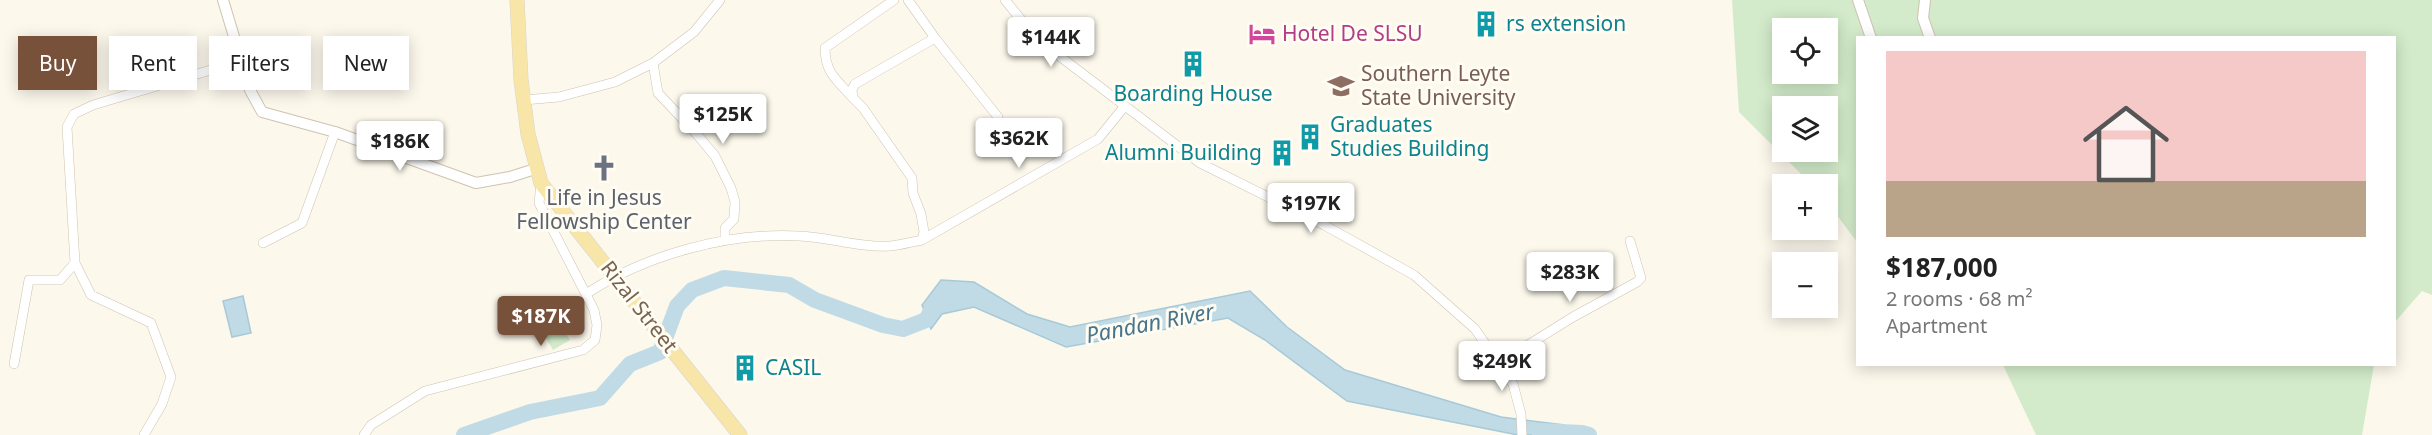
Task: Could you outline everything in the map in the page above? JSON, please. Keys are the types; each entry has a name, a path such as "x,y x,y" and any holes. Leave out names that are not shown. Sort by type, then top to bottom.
{"main road":[{"name":"Rizal Street","path":"518,0 528,134 542,183 740,435"}],"street":[{"path":"223,0 234,36"},
{"path":"524,100 559,97 587,91 615,82 653,63 694,32 720,0"},
{"path":"894,0 825,48 825,62 831,73 863,108 912,178 913,193 921,214 924,232 922,240"},
{"path":"908,0 998,117"},
{"path":"1005,0 1037,39 1124,108 1200,163 1324,225 1414,275 1475,329 1499,363 1513,384 1521,414 1521,435"},
{"path":"1858,0 1870,36"},
{"path":"1925,0 1923,18 1929,36"},
{"path":"853,98 852,90 855,84 935,38"},
{"path":"653,63 658,93 715,156 731,188 735,202 734,219 725,228 725,240"},
{"path":"144,435 162,404 171,377 151,323 91,295 75,263 67,127 74,114 93,105 209,71"},
{"path":"250,90 262,112 335,132 476,183 510,177 537,168"},
{"path":"586,294 599,285 665,256 725,240 797,235 889,246 922,240 1098,139 1124,108"},
{"path":"263,243 302,223 335,132"},
{"path":"364,435 370,425 425,391 583,350 595,340 597,325 594,310 539,204 542,183"},
{"path":"1499,363 1573,317 1637,282 1641,278 1630,241"},
{"path":"14,364 29,280 60,279 75,263"}],"green space":[{"path":"1732,0 2432,0 2432,295 2422,291 2396,321 2396,36 1856,36 1856,241 1838,217 1838,174 1801,174 1789,162 1838,162 1838,96 1772,96 1772,145 1739,112"},
{"path":"548,304 570,340 553,350 532,314"},
{"path":"2003,366 2374,366 2362,435 2036,435"}],"water":[{"path":"941,280 974,282 1027,314 1070,327 1250,291 1287,327 1345,370 1501,417 1564,425 1561,435 1518,435 1347,401 1265,340 1228,318 1066,347 974,307 942,314 931,329 922,305"},
{"path":"243,296 251,333 232,337 223,301"}],"waterway":[{"name":"Pandan River","path":"464,435 530,412 600,398 630,364 660,352 677,306 692,290 724,278 789,285 815,300 883,325 903,329 926,320 937,300"},
{"name":"Pandan River","path":"1539,431 1589,435"}],"place":[{"name":"rs extension","path":"1486,24"},
{"name":"Hotel De SLSU","path":"1262,34"},
{"name":"Boarding House","path":"1193,64"},
{"name":"Southern Leyte State University","path":"1341,86"},
{"name":"Graduates Studies Building","path":"1310,137"},
{"name":"Alumni Building","path":"1282,153"},
{"name":"Life in Jesus Fellowship Center","path":"604,168"},
{"name":"CASIL","path":"745,368"}]}
